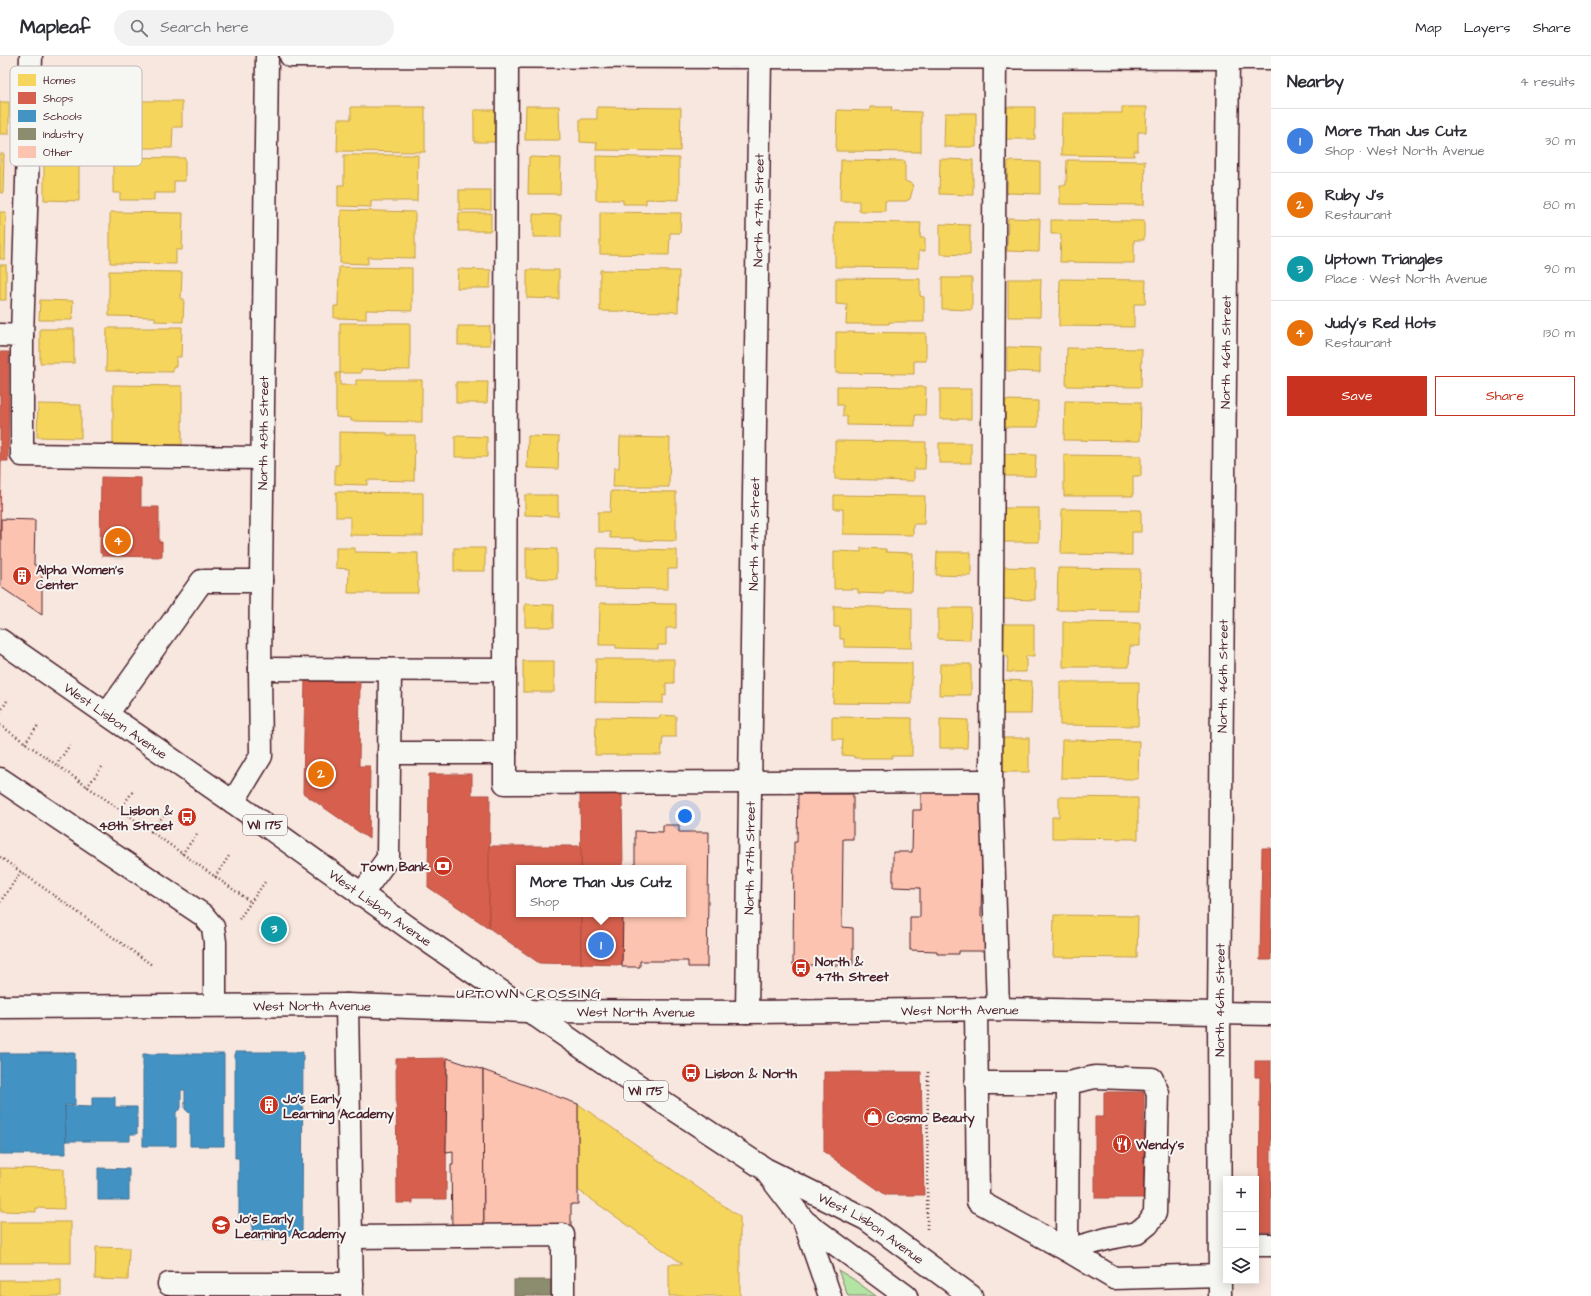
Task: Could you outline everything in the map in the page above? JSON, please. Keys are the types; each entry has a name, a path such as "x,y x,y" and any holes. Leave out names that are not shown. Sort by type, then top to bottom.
{"main road":[{"path":"31,56 31,66"},
{"name":"North 48th Street","path":"233,802 261,756 260,669 267,56"},
{"path":"291,56 1271,58"},
{"path":"507,56 505,783 991,781"},
{"name":"North 47th Street","path":"747,1012 760,57"},
{"path":"995,57 991,781 998,1010"},
{"name":"North 46th Street","path":"1220,1286 1223,1244 1219,1013 1228,57"},
{"path":"27,166 22,336 22,455 262,458"},
{"path":"0,336 22,336"},
{"path":"106,714 202,581 261,581"},
{"name":"West Lisbon Avenue","path":"0,640 233,802 361,895 528,1011 765,1169 866,1219 971,1296"},
{"path":"260,669 505,670"},
{"path":"361,895 388,858 390,670"},
{"path":"389,753 505,753"},
{"path":"0,779 204,915 213,927 215,942 215,1005"},
{"path":"169,1284 352,1290 347,1005"},
{"name":"West North Avenue","path":"0,1007 347,1005 528,1011 747,1012 998,1010 1271,1014"},
{"path":"976,1010 978,1201 1067,1250 1114,1278 1220,1286"},
{"path":"976,1083 1068,1083 1094,1077 1152,1080 1158,1093 1155,1213 1148,1224 1137,1233 1110,1238 1067,1250"},
{"path":"1067,1250 1068,1083"},
{"name":"West Lisbon Avenue","path":"765,1169 804,1221 906,1296"},
{"name":"WI 175","path":"804,1221 830,1296"},
{"path":"351,1247 563,1235 563,1296"},
{"path":"1259,1245 1271,1245"}],"path":[{"path":"0,712 7,701"},
{"path":"25,743 39,724"},
{"path":"0,725 251,902"},
{"path":"56,765 70,745"},
{"path":"87,787 102,768"},
{"path":"120,809 134,790"},
{"path":"151,832 166,812"},
{"path":"182,854 197,834"},
{"path":"215,877 229,856"},
{"path":"0,857 152,964"},
{"path":"0,902 21,872"},
{"path":"927,1235 928,1071"}],"green space":[{"path":"838,1270 853,1279 876,1296 848,1296"}],"building: Homes":[{"path":"142,101 182,101 182,127 173,127 172,148 142,148"},
{"path":"0,102 9,102 9,134 0,134"},
{"path":"526,106 559,106 560,140 525,140"},
{"path":"351,107 425,107 425,152 337,151 338,119 351,119"},
{"path":"597,107 681,108 680,151 596,150 597,143 580,142 580,119 597,119"},
{"path":"870,107 892,107 891,111 921,112 921,152 836,151 837,110 870,111"},
{"path":"1007,107 1035,107 1035,139 1006,139"},
{"path":"1122,107 1147,107 1146,132 1138,132 1138,151 1134,151 1134,156 1061,155 1062,113 1122,113"},
{"path":"474,110 496,110 495,142 474,142"},
{"path":"945,113 976,113 976,147 944,147"},
{"path":"0,154 4,154 3,193 0,192"},
{"path":"344,155 418,155 417,201 371,201 371,207 338,206 338,185 344,185"},
{"path":"596,156 679,158 679,200 646,199 646,204 623,204 623,200 596,200"},
{"path":"142,157 185,158 185,181 174,181 174,193 154,193 154,200 120,200 120,193 113,193 113,166 142,166"},
{"path":"529,157 561,158 560,194 528,194"},
{"path":"940,159 973,160 973,195 939,194"},
{"path":"841,160 905,161 905,181 912,184 913,188 910,199 906,201 885,201 885,211 859,211 859,201 840,201"},
{"path":"1067,160 1145,161 1144,205 1060,204 1060,185 1066,185"},
{"path":"1008,161 1040,162 1040,194 1007,193"},
{"path":"44,166 79,166 79,201 44,200"},
{"path":"459,190 491,190 491,210 459,210"},
{"path":"341,210 415,212 415,258 368,257 368,264 340,263"},
{"path":"0,212 6,212 5,259 0,259"},
{"path":"110,212 183,213 182,250 176,250 176,264 110,263"},
{"path":"600,212 681,213 680,233 670,233 669,255 600,254"},
{"path":"459,213 491,213 491,231 458,231"},
{"path":"533,214 561,215 561,237 533,237"},
{"path":"1008,218 1040,219 1039,252 1007,251"},
{"path":"1051,220 1144,221 1144,240 1134,240 1134,263 1060,262 1061,234 1051,234"},
{"path":"835,222 921,223 920,238 925,238 925,251 919,251 919,268 835,267"},
{"path":"940,224 970,225 970,255 940,254"},
{"path":"0,265 6,265 6,300 0,300"},
{"path":"339,267 412,268 412,311 366,310 366,319 334,318 334,306 338,306"},
{"path":"458,269 491,270 490,288 457,288"},
{"path":"527,270 559,270 559,299 527,298"},
{"path":"600,270 679,271 678,312 600,311"},
{"path":"109,271 182,272 181,299 184,299 183,322 155,321 155,317 109,316"},
{"path":"836,278 920,279 920,296 924,297 924,322 846,324 847,305 836,304"},
{"path":"942,278 972,278 972,310 942,309"},
{"path":"1008,279 1041,279 1040,317 1008,317"},
{"path":"1060,279 1146,280 1145,304 1134,304 1134,327 1059,326"},
{"path":"40,300 73,301 72,320 39,320"},
{"path":"340,323 410,323 410,370 361,369 361,373 340,373"},
{"path":"458,326 490,326 490,345 458,345"},
{"path":"182,327 181,357 176,357 176,367 173,367 173,372 106,371 107,328"},
{"path":"40,329 74,329 74,363 40,363"},
{"path":"836,332 926,333 926,361 914,361 914,374 836,373"},
{"path":"1007,347 1040,348 1040,372 1007,371"},
{"path":"1067,348 1142,349 1141,387 1066,386"},
{"path":"336,373 340,373 340,385 356,385 356,380 422,380 422,422 351,421 351,418 336,417"},
{"path":"456,382 488,382 487,403 456,403"},
{"path":"113,385 182,386 182,445 113,444"},
{"path":"837,386 926,387 925,415 915,415 915,426 847,425 847,416 843,416 843,405 837,405"},
{"path":"940,389 971,389 971,419 940,419"},
{"path":"1005,400 1038,401 1038,427 1005,427"},
{"path":"1065,401 1141,402 1140,441 1064,440"},
{"path":"38,404 81,405 81,438 37,437"},
{"path":"339,432 415,435 414,481 367,480 367,485 335,484 335,465 339,465"},
{"path":"455,436 487,437 487,457 455,457"},
{"path":"528,436 559,437 558,469 527,468"},
{"path":"620,437 670,438 669,487 613,487 614,468 619,468"},
{"path":"835,441 926,442 925,469 914,469 914,481 835,479"},
{"path":"939,443 971,443 971,463 939,463"},
{"path":"1004,454 1036,455 1035,476 1004,476"},
{"path":"1064,455 1141,456 1141,476 1133,476 1133,496 1064,496"},
{"path":"611,491 676,492 676,541 610,538 610,532 598,532 598,512 610,512"},
{"path":"336,492 423,493 423,536 350,535 350,517 336,517"},
{"path":"525,495 558,495 558,516 525,515"},
{"path":"834,495 925,496 924,524 913,524 913,535 843,534 843,509 834,509"},
{"path":"1003,508 1039,508 1039,542 1003,542"},
{"path":"1062,509 1141,510 1141,532 1132,532 1132,555 1061,554"},
{"path":"336,548 355,548 355,552 418,553 418,593 348,593 349,569 336,568"},
{"path":"454,548 485,548 485,571 454,571"},
{"path":"526,548 557,549 557,579 526,578"},
{"path":"597,548 677,550 677,569 668,569 668,589 596,588"},
{"path":"861,548 886,549 886,552 913,553 912,591 885,591 884,594 858,593 858,589 834,589 834,551 861,552"},
{"path":"937,552 971,552 971,576 936,575"},
{"path":"1003,567 1035,568 1035,600 1003,599"},
{"path":"1058,568 1140,569 1139,611 1057,610"},
{"path":"600,603 676,604 676,628 666,628 666,645 658,645 658,649 616,648 616,645 599,645"},
{"path":"525,604 554,605 554,627 525,627"},
{"path":"834,606 912,608 912,648 844,647 844,639 840,639 840,627 834,627"},
{"path":"938,608 971,608 970,640 938,639"},
{"path":"1063,622 1140,623 1140,646 1130,646 1129,667 1063,667"},
{"path":"1004,624 1034,624 1034,656 1026,656 1026,672 1007,672 1008,656 1003,656"},
{"path":"596,659 674,659 674,683 666,683 666,696 663,695 663,703 595,702"},
{"path":"523,661 554,661 554,692 523,692"},
{"path":"834,662 912,663 912,704 833,703"},
{"path":"940,664 971,664 971,695 939,695"},
{"path":"1000,680 1032,681 1031,714 1000,714"},
{"path":"1060,682 1139,682 1138,726 1060,725"},
{"path":"660,715 676,716 676,737 663,737 661,755 595,755 596,717 660,718"},
{"path":"832,717 912,718 912,756 892,756 892,758 854,758 854,756 842,755 843,739 832,739"},
{"path":"940,719 968,720 967,748 940,748"},
{"path":"999,738 1029,738 1029,772 999,772"},
{"path":"1062,740 1139,741 1138,779 1061,778"},
{"path":"1059,797 1138,798 1138,839 1052,838 1052,817 1059,817"},
{"path":"1054,915 1138,916 1137,958 1053,957"},
{"path":"578,1104 740,1217 740,1296 669,1296 669,1264 683,1264 578,1190"},
{"path":"0,1168 64,1169 64,1209 36,1208 36,1212 1,1211"},
{"path":"0,1222 71,1222 71,1263 0,1263"},
{"path":"96,1247 129,1248 128,1280 95,1279"},
{"path":"0,1280 61,1280 61,1296 0,1296"}],"building: Shops":[{"path":"0,352 9,352 8,461 1,461 0,539"},
{"path":"101,477 141,478 141,507 159,507 159,542 162,542 162,557 102,556 102,553 100,553"},
{"path":"305,676 360,677 359,766 370,766 369,839 303,793"},
{"path":"429,774 472,774 472,795 490,795 489,928 428,887"},
{"path":"580,793 622,793 623,865 581,865"},
{"path":"489,846 581,846 581,865 516,865 516,917 581,917 581,964 539,963 489,928"},
{"path":"1262,848 1271,848 1271,960 1260,960"},
{"path":"581,917 623,917 622,965 581,964"},
{"path":"447,1058 446,1199 413,1199 413,1203 397,1203 396,1059"},
{"path":"1255,1061 1271,1061 1271,1232 1259,1232 1260,1077 1255,1077"},
{"name":"Cosmo Beauty","path":"824,1072 921,1072 924,1195 886,1195 824,1152"},
{"name":"Wendy's","path":"1104,1092 1144,1092 1144,1134 1149,1134 1149,1153 1144,1153 1144,1198 1095,1198 1095,1117 1104,1117"}],"building: Schools":[{"name":"Jo's Early Learning Academy","path":"235,1052 303,1052 302,1235 271,1235 271,1240 252,1240 252,1221 239,1221 239,1158 235,1158"},
{"path":"0,1053 75,1053 75,1105 65,1105 66,1154 0,1154"},
{"path":"143,1054 224,1054 224,1146 190,1146 190,1114 185,1109 185,1090 181,1090 181,1108 176,1112 176,1146 143,1146"},
{"path":"92,1097 115,1097 115,1107 137,1107 137,1134 130,1134 130,1141 66,1141 65,1106 92,1107"},
{"path":"98,1168 129,1169 129,1200 98,1200"}],"building: Industry":[{"path":"514,1280 556,1280 556,1296 514,1296"}],"building: Other":[{"name":"Alpha Women's Center","path":"1,519 35,520 34,565 42,566 42,615 1,587"},
{"path":"921,792 983,793 981,917 986,917 986,951 959,951 959,954 937,954 937,951 910,950 910,917 920,917 920,888 893,887 893,852 912,852 913,810 921,810"},
{"path":"798,794 853,794 853,839 843,839 842,927 853,928 853,965 793,965 794,842 797,842"},
{"path":"663,825 679,825 679,832 709,832 707,967 688,967 688,961 640,961 640,967 622,967 623,917 686,917 686,865 635,865 635,831 663,832"},
{"path":"447,1058 483,1070 484,1227 452,1227 451,1165 453,1165 453,1151 446,1152"},
{"path":"483,1070 578,1104 578,1204 571,1204 571,1227 484,1227"}],"place":[{"name":"Judy's Red Hots","path":"118,541"},
{"name":"Alpha Women's Center","path":"22,576"},
{"name":"Ruby J's","path":"321,774"},
{"name":"Lisbon & 48th Street","path":"187,817"},
{"name":"Town Bank","path":"443,866"},
{"name":"Uptown Triangles","path":"274,929"},
{"name":"More Than Jus Cutz","path":"601,945"},
{"name":"North & 47th Street","path":"801,968"},
{"name":"Lisbon & North","path":"691,1073"},
{"name":"Jo's Early Learning Academy","path":"269,1105"},
{"name":"Cosmo Beauty","path":"873,1117"},
{"name":"Wendy's","path":"1122,1144"},
{"name":"Jo’s Early Learning Academy","path":"221,1225"}],"district":[{"name":"UPTOWN CROSSING","path":"529,993"}]}
